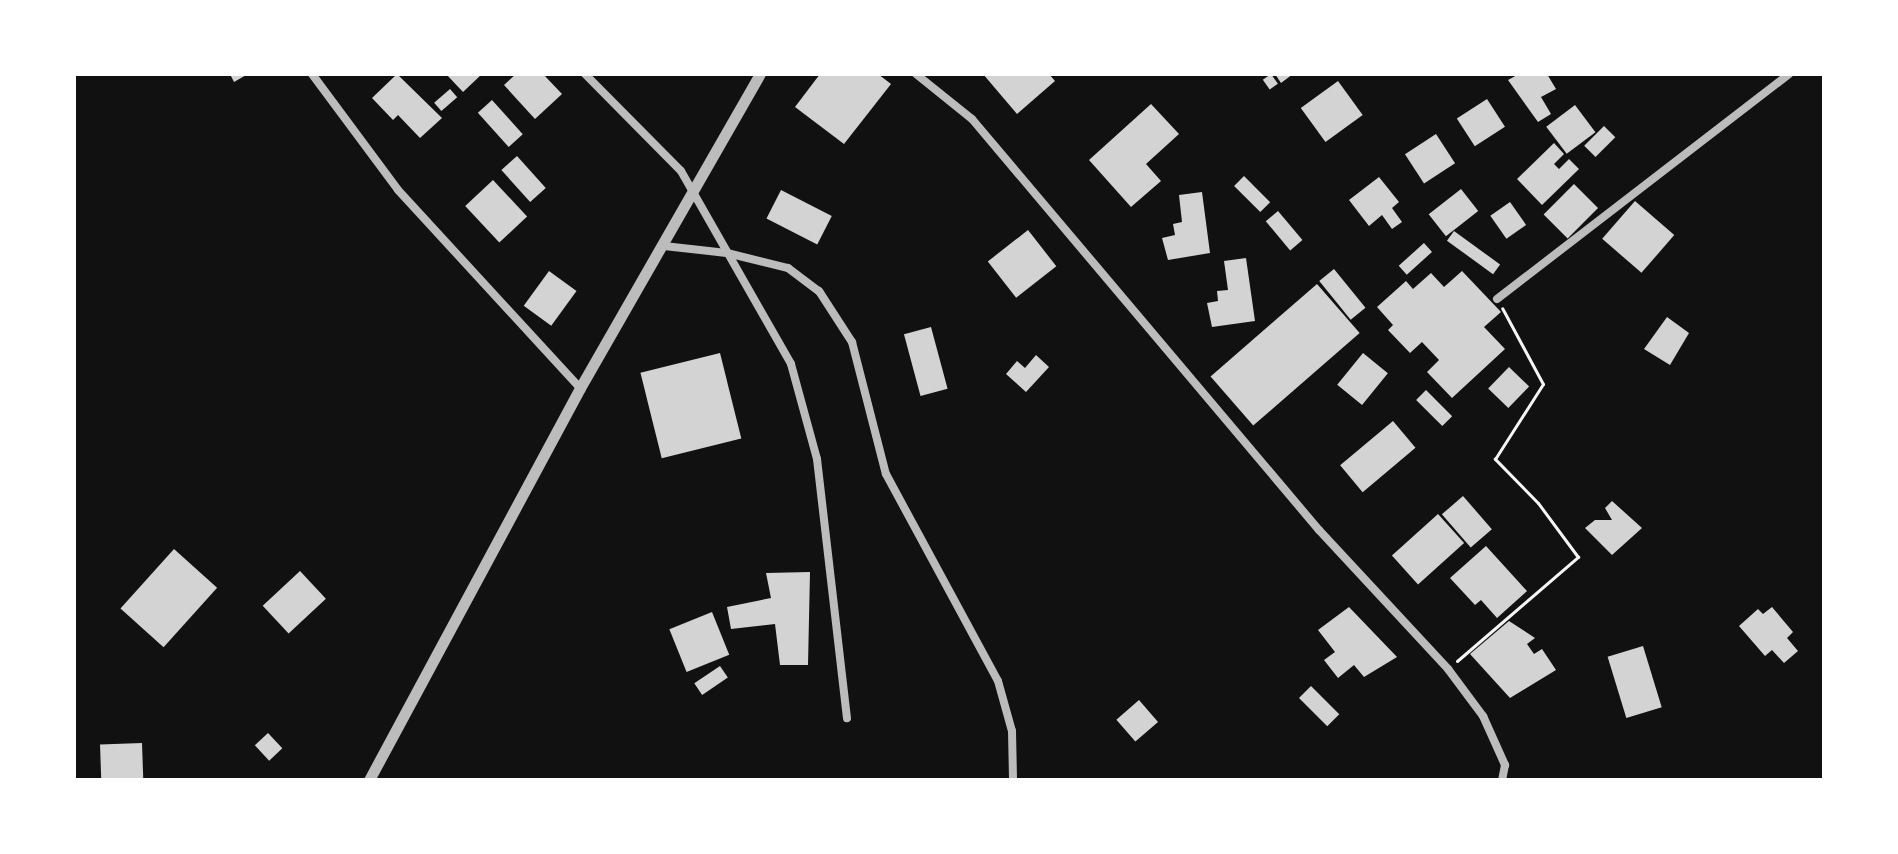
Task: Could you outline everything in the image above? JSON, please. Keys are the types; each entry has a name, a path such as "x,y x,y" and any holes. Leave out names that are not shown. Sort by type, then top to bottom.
{"street":[{"path":"312,74 398,190 580,388"},
{"path":"585,74 664,151 791,364 817,459 847,718"},
{"path":"369,780 580,388 693,197 760,74"},
{"path":"916,74 972,119 1319,530 1448,669 1483,716 1505,765 1502,780"},
{"path":"1497,299 1789,74"},
{"path":"664,246 727,253 788,268 819,291 852,342 886,474 998,681 1012,731 1013,780"}],"path":[{"path":"1448,669 1578,557 1538,503 1495,459 1543,384 1497,299"}],"building":[{"path":"230,74 248,74 234,82"},
{"path":"397,74 442,118 420,138 398,115 393,120 372,98"},
{"path":"446,74 482,74 463,92"},
{"path":"516,74 543,74 562,94 535,119 504,85"},
{"path":"820,74 878,74 891,84 844,144 795,107"},
{"path":"983,74 1049,74 1055,81 1017,114"},
{"path":"1271,74 1278,84 1270,90 1263,80"},
{"path":"1275,74 1293,74 1281,83"},
{"path":"1519,74 1547,74 1556,89 1541,97 1551,114 1538,122 1508,80"},
{"path":"1338,81 1363,115 1325,142 1301,108"},
{"path":"450,89 457,97 441,111 434,103"},
{"path":"1487,99 1505,127 1475,146 1457,119"},
{"path":"492,100 523,134 509,147 478,113"},
{"path":"1151,104 1179,134 1146,164 1161,181 1131,207 1089,160"},
{"path":"1575,105 1595,132 1567,154 1546,127"},
{"path":"1604,126 1615,137 1596,157 1584,146"},
{"path":"1436,134 1455,163 1424,184 1405,154"},
{"path":"1554,143 1564,154 1554,164 1559,169 1569,159 1579,169 1542,205 1517,179"},
{"path":"517,156 546,188 530,202 501,170"},
{"path":"1244,176 1270,202 1260,212 1234,186"},
{"path":"1379,177 1399,202 1392,208 1402,222 1392,229 1382,215 1369,226 1349,200"},
{"path":"493,180 527,217 499,242 465,206"},
{"path":"1574,184 1598,208 1568,238 1544,214"},
{"path":"1461,189 1478,211 1446,236 1429,214"},
{"path":"781,190 832,216 817,244 766,219"},
{"path":"1202,192 1210,253 1168,260 1162,238 1175,235 1173,224 1182,222 1179,195"},
{"path":"1635,201 1674,235 1641,273 1602,239"},
{"path":"1510,202 1526,225 1506,239 1490,216"},
{"path":"1278,211 1302,240 1290,250 1266,221"},
{"path":"1028,230 1056,266 1016,298 988,261"},
{"path":"1454,231 1500,265 1493,274 1447,241"},
{"path":"1424,243 1432,252 1407,275 1399,266"},
{"path":"1246,258 1255,321 1212,327 1207,303 1218,301 1217,291 1228,290 1224,261"},
{"path":"1334,269 1365,308 1351,320 1319,281"},
{"path":"549,271 577,291 551,326 524,306"},
{"path":"1462,271 1501,312 1484,327 1505,349 1452,398 1427,372 1439,360 1422,342 1410,353 1388,330 1393,325 1377,307 1406,281 1413,289 1431,273 1444,287"},
{"path":"1317,284 1360,333 1253,426 1211,377"},
{"path":"1667,317 1689,333 1670,365 1644,349"},
{"path":"931,327 948,389 921,396 904,334"},
{"path":"720,353 741,438 662,458 640,373"},
{"path":"1363,353 1388,373 1362,405 1337,385"},
{"path":"1036,355 1049,367 1026,392 1006,374 1017,361 1025,368"},
{"path":"1509,367 1529,386 1508,408 1488,389"},
{"path":"1426,390 1452,416 1442,426 1416,400"},
{"path":"1393,421 1415,448 1363,492 1340,465"},
{"path":"1463,496 1492,529 1471,548 1442,514"},
{"path":"1612,501 1642,528 1612,555 1585,528 1595,520 1612,520 1605,508"},
{"path":"1438,514 1464,543 1418,584 1392,555"},
{"path":"1486,546 1527,591 1497,618 1481,600 1475,605 1450,578"},
{"path":"174,549 217,588 164,647 120,608"},
{"path":"300,571 326,599 289,634 263,606"},
{"path":"810,572 808,665 780,665 775,624 731,629 727,607 771,598 766,573"},
{"path":"1349,607 1397,657 1364,677 1354,665 1338,678 1324,660 1335,652 1318,630"},
{"path":"1772,607 1793,632 1787,638 1798,651 1784,663 1772,650 1765,656 1739,626 1758,609 1763,614"},
{"path":"712,612 729,655 687,672 669,629"},
{"path":"1509,621 1535,638 1527,644 1534,654 1542,649 1556,670 1510,698 1470,654"},
{"path":"1643,646 1662,707 1626,718 1608,657"},
{"path":"720,666 728,678 702,695 694,683"},
{"path":"1311,686 1339,714 1327,726 1299,698"},
{"path":"1139,700 1158,722 1135,742 1116,720"},
{"path":"268,733 282,748 269,761 255,745"},
{"path":"142,743 143,780 101,780 100,744"}]}
